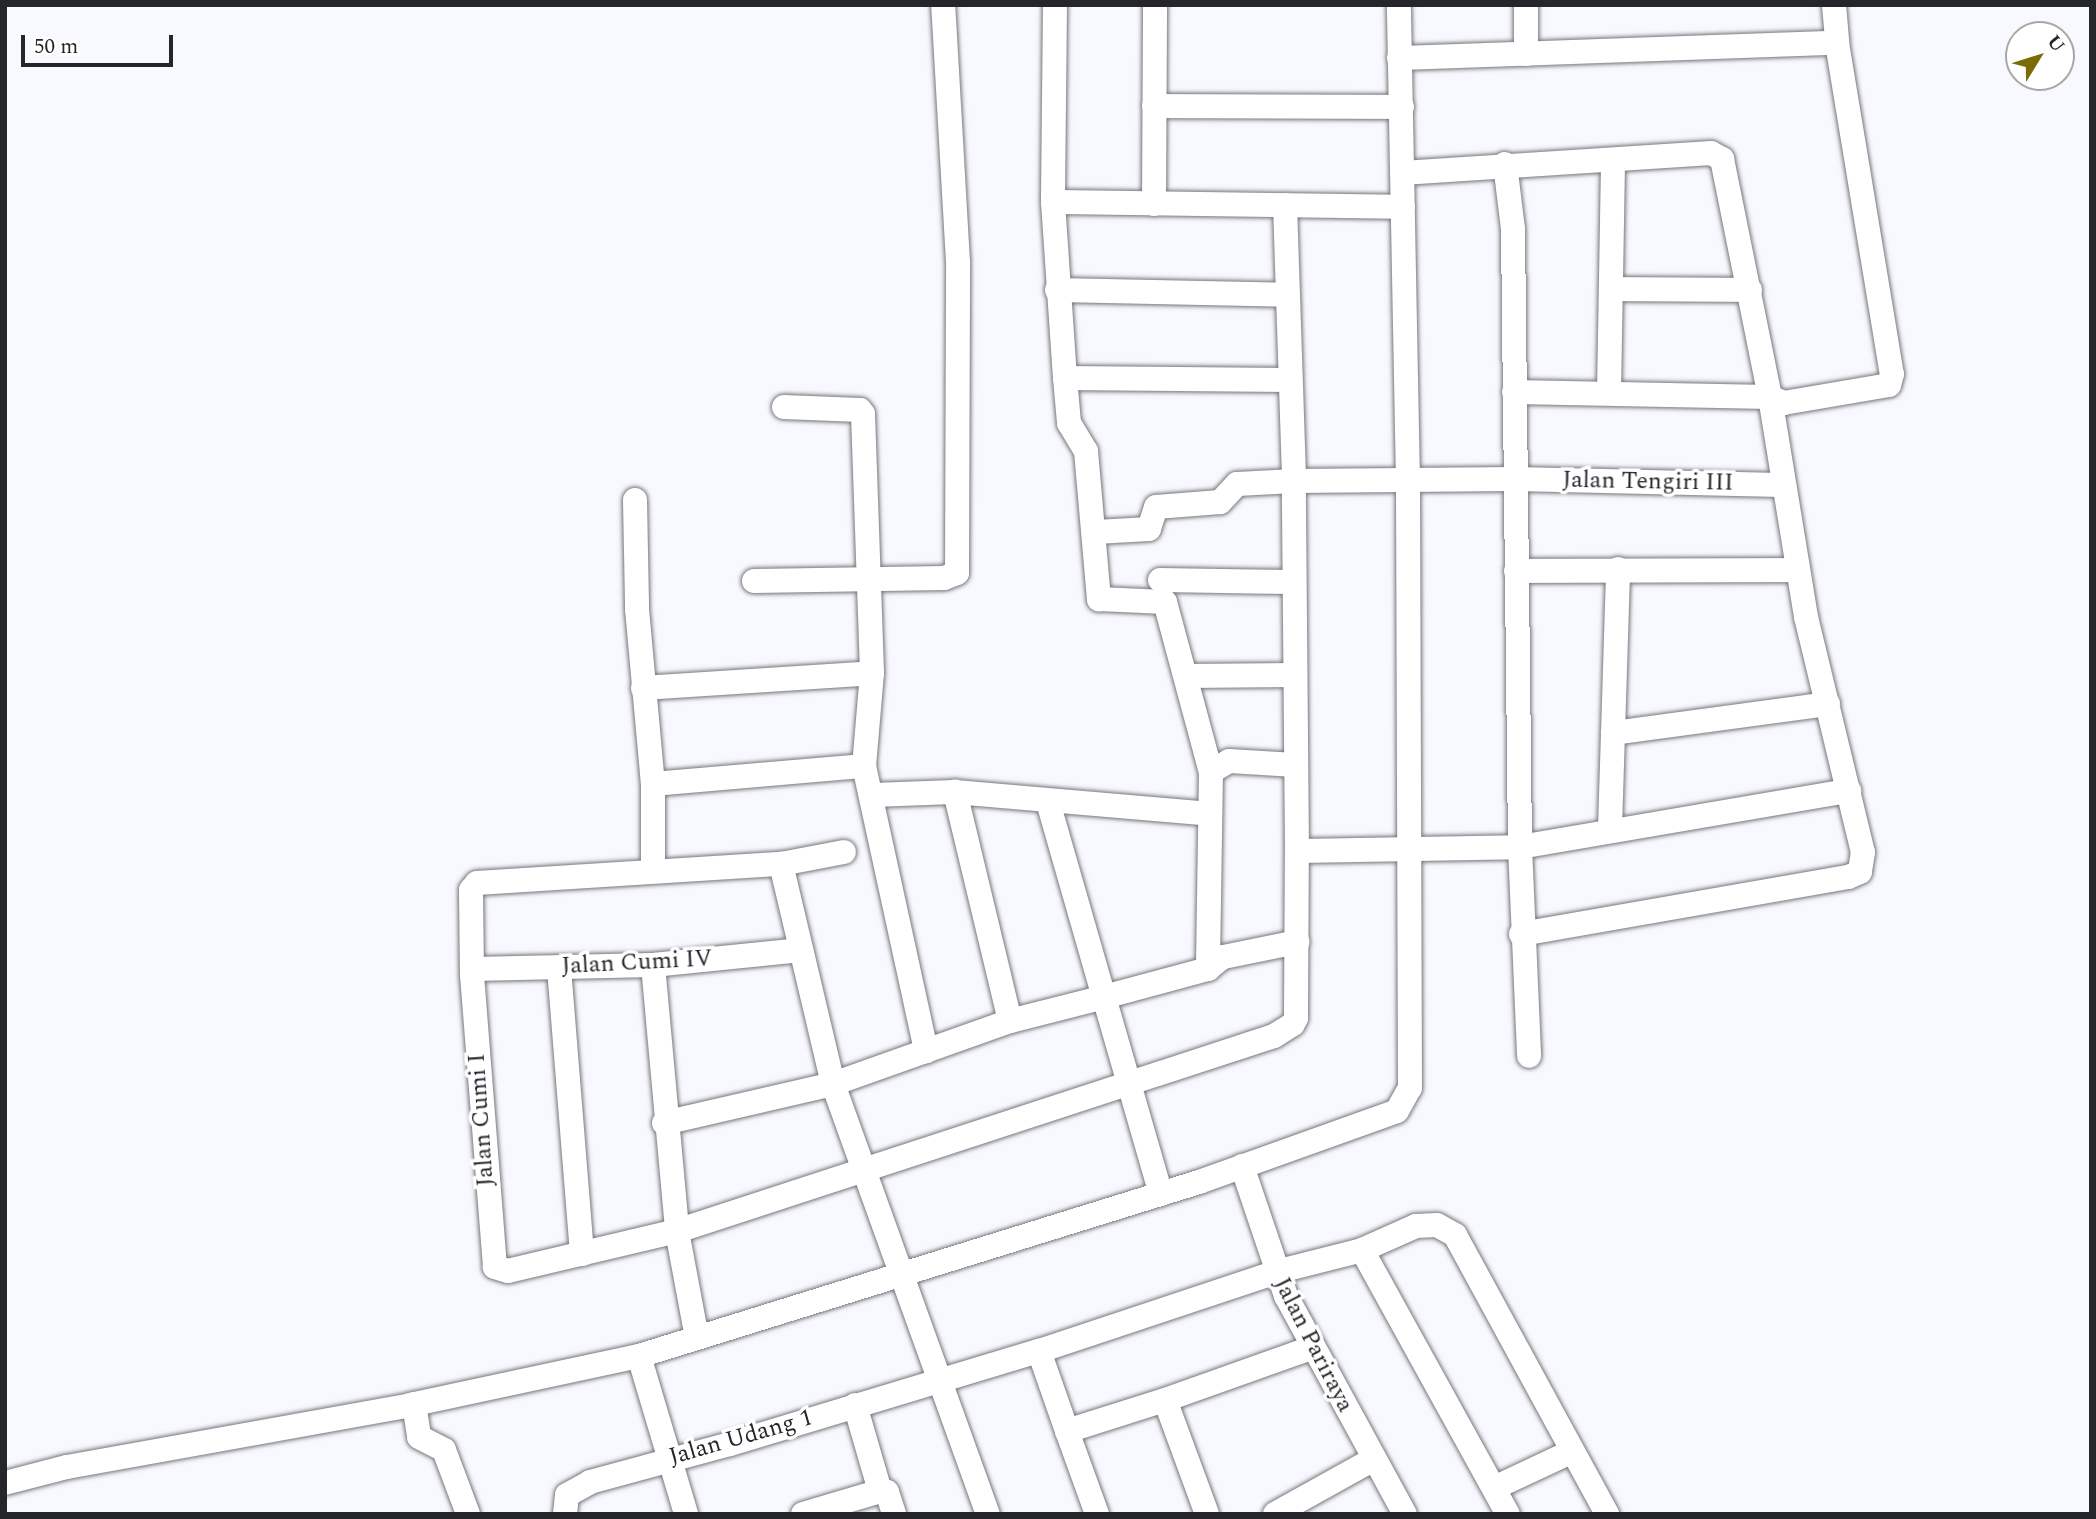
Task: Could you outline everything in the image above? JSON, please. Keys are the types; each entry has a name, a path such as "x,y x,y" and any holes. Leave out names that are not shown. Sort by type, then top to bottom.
{"street":[{"path":"754,581 944,578 957,573 958,262 943,5"},
{"path":"1055,5 1053,202 1057,290 1069,423 1086,451 1096,533 1099,599 1158,581 1292,582"},
{"path":"1154,204 1155,5"},
{"path":"5,1483 107,1459 414,1404 639,1356 900,1271 1161,1194 1390,1116 1410,1088 1408,482 1399,5"},
{"path":"1526,5 1526,54"},
{"path":"1514,392 1770,397 1788,403 1885,388 1891,381 1833,5"},
{"path":"1399,58 1837,43"},
{"path":"1154,106 1402,107"},
{"path":"1402,173 1505,164 1613,161 1711,153 1722,159 1770,397 1781,485 1798,570 1863,852 1863,865 1855,876 1521,934"},
{"path":"1609,393 1613,161"},
{"path":"1505,164 1513,229 1521,934 1528,1056"},
{"path":"1053,202 1403,207"},
{"path":"559,968 582,1254 677,1231 1129,1085 1287,1030 1296,1018 1297,851 1292,582 1294,481 1285,205"},
{"path":"1611,289 1750,290"},
{"path":"1057,290 1287,295"},
{"path":"1065,378 1289,380"},
{"path":"784,407 862,411 872,673 864,766 926,1051"},
{"name":"Jalan Tengiri III","path":"1096,533 1149,529 1156,507 1220,502 1237,484 1516,479 1781,485"},
{"path":"635,500 643,688 653,784 653,869"},
{"path":"1610,828 1618,569"},
{"path":"1516,571 1798,570"},
{"path":"1158,581 1211,772 1208,969"},
{"path":"643,688 872,673"},
{"path":"1186,676 1294,675"},
{"path":"1613,733 1828,704"},
{"path":"1211,772 1229,761 1295,765"},
{"path":"653,784 864,766"},
{"path":"1297,851 1520,847 1610,828 1849,791"},
{"path":"872,795 955,792 1210,814"},
{"path":"955,792 1010,1021"},
{"path":"1048,802 1161,1194"},
{"name":"Jalan Cumi I","path":"582,1254 512,1270 498,1269 482,1137 472,969 471,890 477,883 653,869 781,864 844,852"},
{"path":"781,864 833,1084 937,1381 988,1514"},
{"path":"664,1123 833,1084 1010,1021 1208,969 1223,957 1297,942"},
{"name":"Jalan Cumi IV","path":"472,969 653,965 801,950"},
{"path":"653,965 664,1123 677,1231 697,1338"},
{"name":"Jalan Pariraya","path":"1242,1166 1276,1272 1311,1348 1405,1514"},
{"name":"Jalan Udang 1","path":"565,1514 563,1503 578,1488 670,1458 1039,1351 1276,1272 1362,1250 1416,1226 1437,1225 1455,1235 1607,1514"},
{"path":"1362,1250 1500,1506 1571,1452"},
{"path":"1067,1431 1165,1400 1311,1348"},
{"path":"1039,1351 1097,1514"},
{"path":"639,1356 686,1514"},
{"path":"1165,1400 1207,1514"},
{"path":"414,1404 419,1437 444,1450 468,1514"},
{"path":"855,1405 880,1491"},
{"path":"1275,1514 1374,1460"},
{"path":"803,1514 880,1491 887,1492 894,1514"}]}
